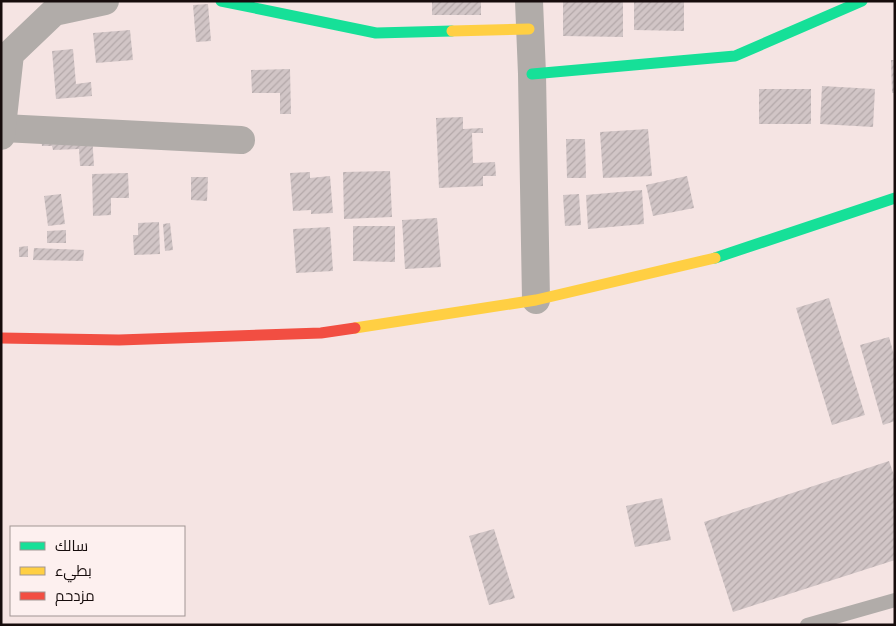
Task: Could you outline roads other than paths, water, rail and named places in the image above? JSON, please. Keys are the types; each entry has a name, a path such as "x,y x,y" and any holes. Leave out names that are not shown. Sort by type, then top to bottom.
{"street":[{"path":"105,1 54,7 5,48 2,132 241,140"},
{"path":"221,1 376,33 529,29"},
{"path":"529,1 536,300"},
{"path":"532,74 735,56 862,1"},
{"path":"1,338 119,340 321,333 536,300 716,258 895,198"}],"lane":[{"path":"807,625 895,600"}]}
